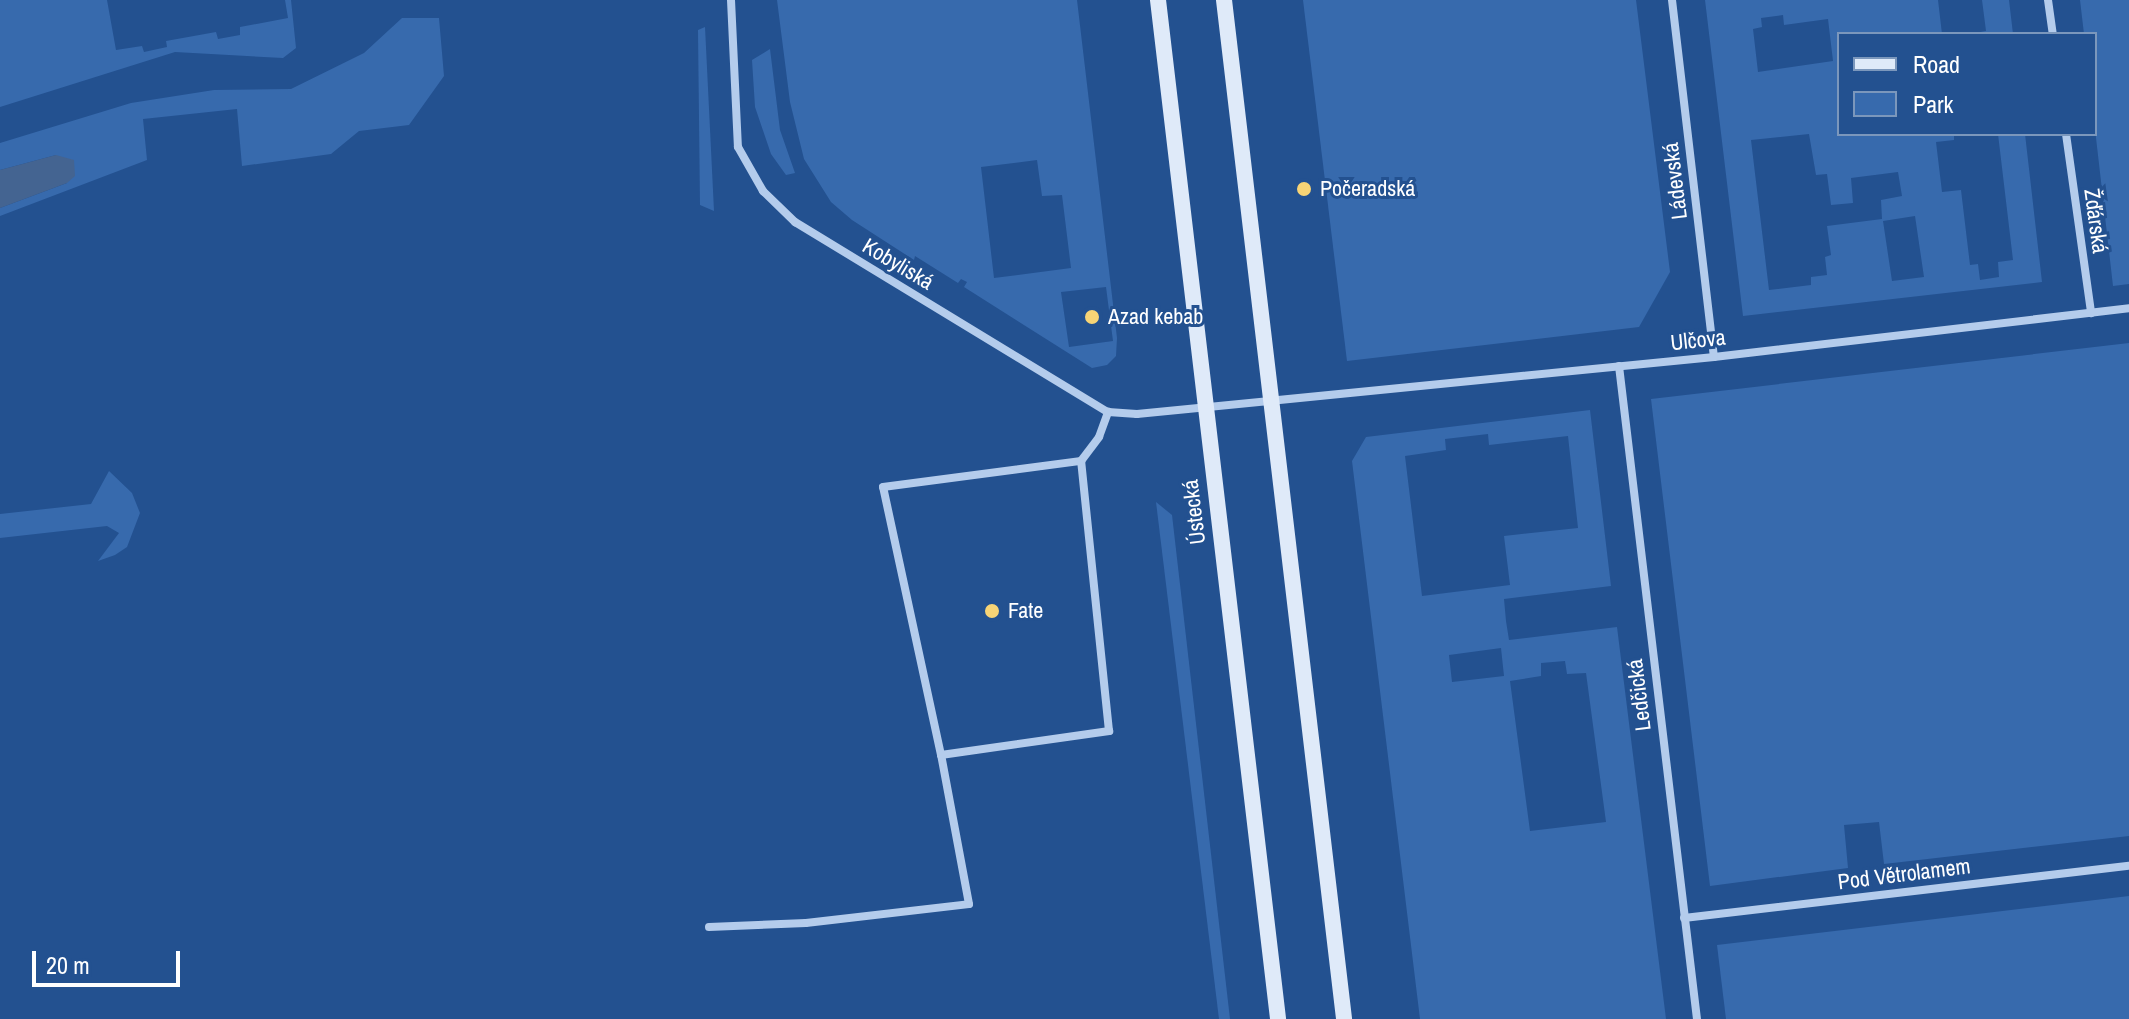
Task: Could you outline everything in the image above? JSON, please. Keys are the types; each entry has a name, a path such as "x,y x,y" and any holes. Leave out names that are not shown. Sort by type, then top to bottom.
{"main road":[{"name":"Ústecká","path":"1158,0 1278,1019"},
{"path":"1224,0 1344,1019"}],"street":[{"name":"Kobyliská","path":"731,0 738,147 763,191 795,222 1108,412"},
{"name":"Ládevská","path":"1672,0 1714,357"},
{"path":"2048,0 2053,32"},
{"name":"Žďárská","path":"2066,136 2091,313"},
{"name":"Ulčova","path":"1204,407 1714,357 2129,308"},
{"name":"Ledčická","path":"1619,366 1697,1019"},
{"path":"941,755 1109,731 1081,461 1099,437 1108,412 1137,414 1204,407"},
{"path":"709,927 806,923 969,904 941,755 883,487 1081,461"},
{"name":"Pod Větrolamem","path":"1684,918 2129,866"}],"green space":[{"path":"0,0 107,0 116,50 142,46 144,52 167,47 166,41 216,32 218,39 240,35 240,27 288,18 285,0 291,0 296,48 283,58 175,52 0,107"},
{"path":"777,0 1077,0 1117,338 1116,356 1107,365 1092,368 964,287 967,282 961,279 958,283 915,256 914,260 852,220 831,202 804,159 790,102","holes":["1037,160 1042,196 1062,195 1071,268 994,278 981,167","1106,287 1113,341 1069,347 1061,292"]},
{"path":"1303,0 1636,0 1670,272 1639,327 1347,361"},
{"path":"1705,0 1938,0 1942,32 1837,32 1837,136 1954,136 1954,140 1936,142 1942,192 1961,190 1970,265 1978,264 1980,280 1999,277 1998,262 2013,260 1998,136 2025,136 2042,282 1743,316","holes":["1783,15 1784,25 1828,19 1833,61 1758,72 1753,29 1762,27 1761,18","1809,134 1816,175 1827,174 1831,205 1853,203 1851,178 1898,172 1902,196 1881,200 1882,219 1827,226 1831,255 1825,257 1827,275 1811,277 1811,285 1769,290 1751,140","1915,216 1924,277 1892,281 1883,221"]},
{"path":"1982,0 2009,0 2013,32 1980,32 1986,31"},
{"path":"2080,0 2129,0 2129,284 2113,286 2096,136 2097,32 2084,32"},
{"path":"402,18 439,18 444,76 409,125 359,131 331,154 242,166 237,109 143,119 147,160 0,216 0,208 67,183 56,155 0,170 0,143 131,103 214,90 291,89 364,53"},
{"path":"705,27 714,211 700,205 698,30"},
{"path":"770,49 780,130 795,173 786,175 771,154 755,107 752,60"},
{"path":"2129,343 2129,836 1884,864 1879,822 1844,825 1848,868 1710,886 1651,399"},
{"path":"1590,410 1611,586 1504,599 1506,621 1509,640 1617,627 1666,1019 1420,1019 1352,461 1366,437","holes":["1488,434 1489,445 1568,436 1578,528 1504,536 1510,585 1422,596 1405,456 1446,450 1445,439","1501,648 1504,676 1452,682 1449,655","1565,661 1567,674 1586,673 1606,822 1530,831 1510,681 1541,676 1541,663"]},
{"path":"109,471 132,493 140,513 127,547 115,555 98,561 119,533 107,526 0,538 0,514 91,504"},
{"path":"1156,502 1172,515 1230,1019 1219,1019"},
{"path":"2129,896 2129,1019 1726,1019 1717,945"}],"shaded area":[{"path":"56,155 74,160 75,176 67,183 0,208 0,170"}],"place":[{"name":"Počeradská","path":"1304,189"},
{"name":"Azad kebab","path":"1092,317"},
{"name":"Fate","path":"992,611"}]}
